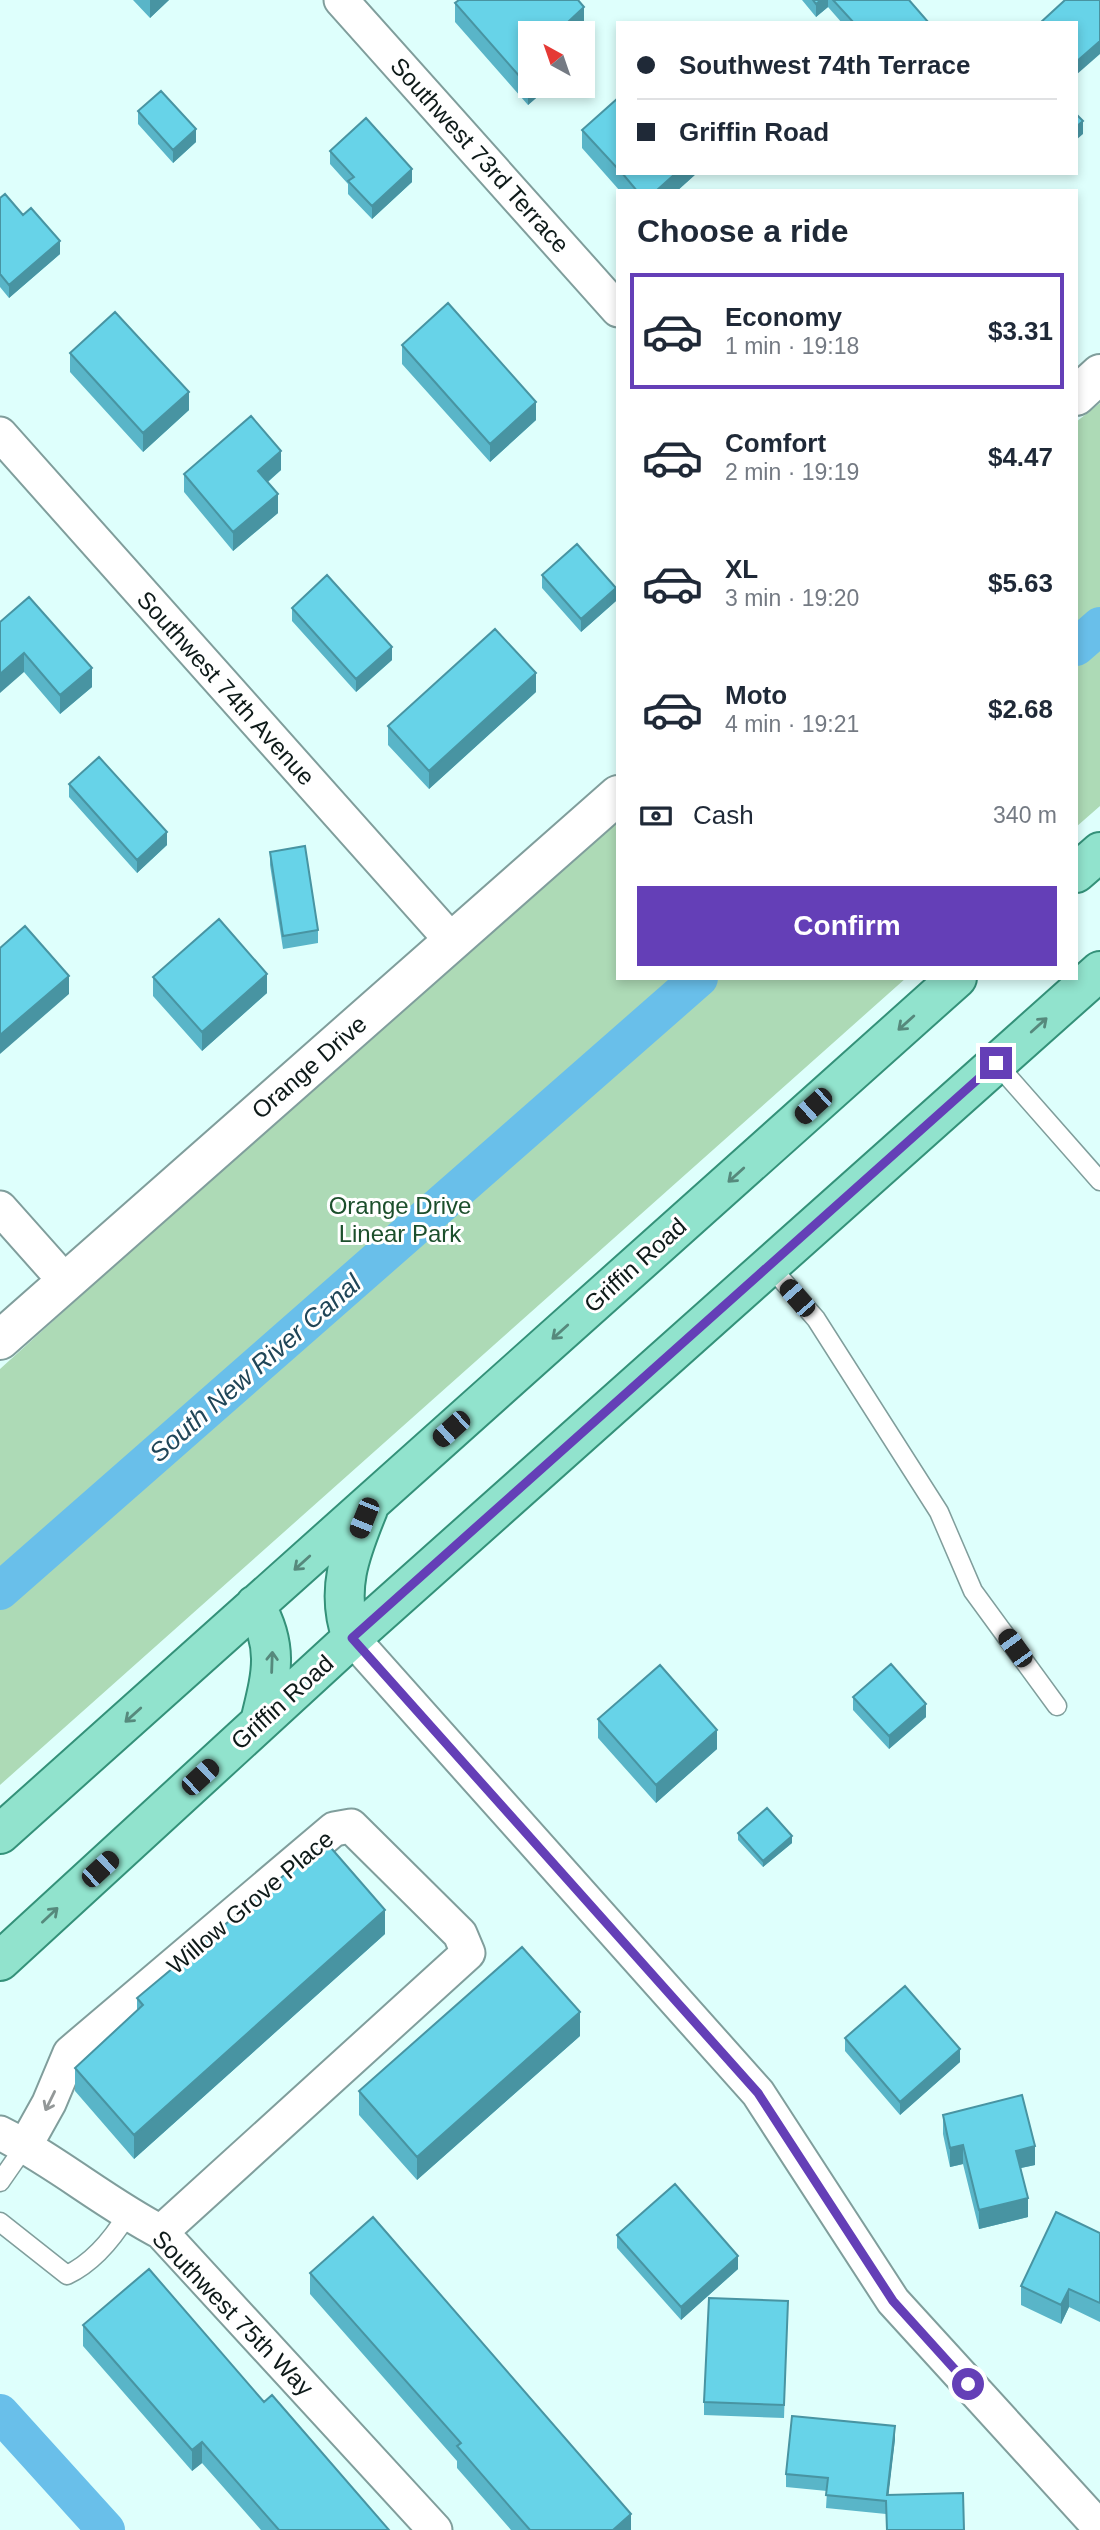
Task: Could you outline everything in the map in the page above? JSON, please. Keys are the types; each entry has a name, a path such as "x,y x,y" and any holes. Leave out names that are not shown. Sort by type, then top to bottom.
{"main road":[{"path":"1078,871 1100,852"},
{"name":"Griffin Road","path":"0,1961 352,1638 1100,971"},
{"name":"Griffin Road","path":"0,1834 955,980"},
{"path":"352,1638 344,1616 343,1588 350,1553 371,1501"},
{"path":"255,1605 266,1624 272,1649 272,1673 260,1722"}],"street":[{"name":"Southwest 73rd Terrace","path":"341,0 616,308"},
{"path":"1078,394 1100,374"},
{"name":"Southwest 74th Avenue","path":"0,434 452,941"},
{"name":"Orange Drive","path":"0,1339 616,797"},
{"path":"0,1208 65,1281"},
{"path":"352,1638 758,2093 893,2301 1100,2528"},
{"name":"Willow Grove Place","path":"12,2139 49,2103 70,2053 334,1829 351,1826 460,1934 468,1953 161,2232"},
{"name":"Southwest 75th Way","path":"12,2139 127,2215 161,2232 435,2530"}],"lane":[{"path":"996,1063 1098,1176"},
{"path":"769,1265 816,1319 939,1512 973,1591 1057,1706"},
{"path":"0,2182 12,2139"},
{"path":"0,2222 67,2275 79,2270 114,2236 127,2215"}],"green space":[{"path":"1100,403 1100,806 1078,825 1078,420"},
{"name":"Orange Drive Linear Park","path":"616,820 616,980 904,980 0,1785 0,1369 292,1105"}],"building":[{"path":"459,0 578,0 584,7 569,21 518,21 518,75 455,3"},
{"path":"833,0 909,0 927,21 852,21"},
{"path":"1065,0 1100,0 1100,41 1078,60 1078,21 1042,21"},
{"path":"161,91 196,129 173,150 138,111"},
{"path":"616,100 616,167 582,130"},
{"path":"366,118 412,169 372,206 348,181 354,177 330,151"},
{"path":"624,175 674,175 658,189 635,189"},
{"path":"5,194 23,215 31,208 60,241 9,285 0,274 0,198"},
{"path":"448,303 536,402 490,444 402,345"},
{"path":"115,312 189,392 143,433 70,353"},
{"path":"251,416 281,451 258,471 278,494 233,532 184,474"},
{"path":"577,544 616,588 581,619 542,575"},
{"path":"327,575 392,647 356,679 292,608"},
{"path":"29,597 92,668 60,695 24,653 0,674 0,622"},
{"path":"495,629 536,673 429,771 388,726"},
{"path":"99,757 167,832 137,860 69,784"},
{"path":"305,846 318,930 283,936 270,852"},
{"path":"219,919 267,974 202,1032 153,977"},
{"path":"25,926 69,976 0,1035 0,948"},
{"path":"891,1664 926,1704 889,1736 853,1697"},
{"path":"660,1665 717,1730 656,1785 598,1719"},
{"path":"767,1808 792,1836 763,1861 738,1833"},
{"path":"325,1841 385,1910 134,2135 75,2068 143,2005 137,1998"},
{"path":"522,1947 580,2012 417,2157 359,2091"},
{"path":"905,1986 960,2049 900,2102 845,2038"},
{"path":"1022,2095 1035,2146 1016,2151 1028,2198 979,2210 963,2145 950,2148 943,2115"},
{"path":"675,2184 738,2256 681,2307 617,2235"},
{"path":"1056,2212 1100,2233 1100,2303 1069,2289 1061,2305 1021,2286"},
{"path":"373,2217 631,2514 613,2530 530,2530 457,2446 461,2443 310,2273"},
{"path":"149,2269 264,2402 272,2395 389,2530 279,2530 202,2442 192,2450 83,2325"},
{"path":"709,2298 788,2301 784,2405 704,2402"},
{"path":"792,2416 895,2426 887,2495 963,2493 964,2530 887,2530 886,2501 826,2495 828,2478 786,2474"}],"waterway":[{"name":"South New River Canal","path":"1078,645 1100,626"},
{"name":"South New River Canal","path":"0,1591 697,980"},
{"path":"0,2413 106,2530"}],"route":[{"path":"968,2384 893,2301 758,2093 352,1638 996,1063"}]}
